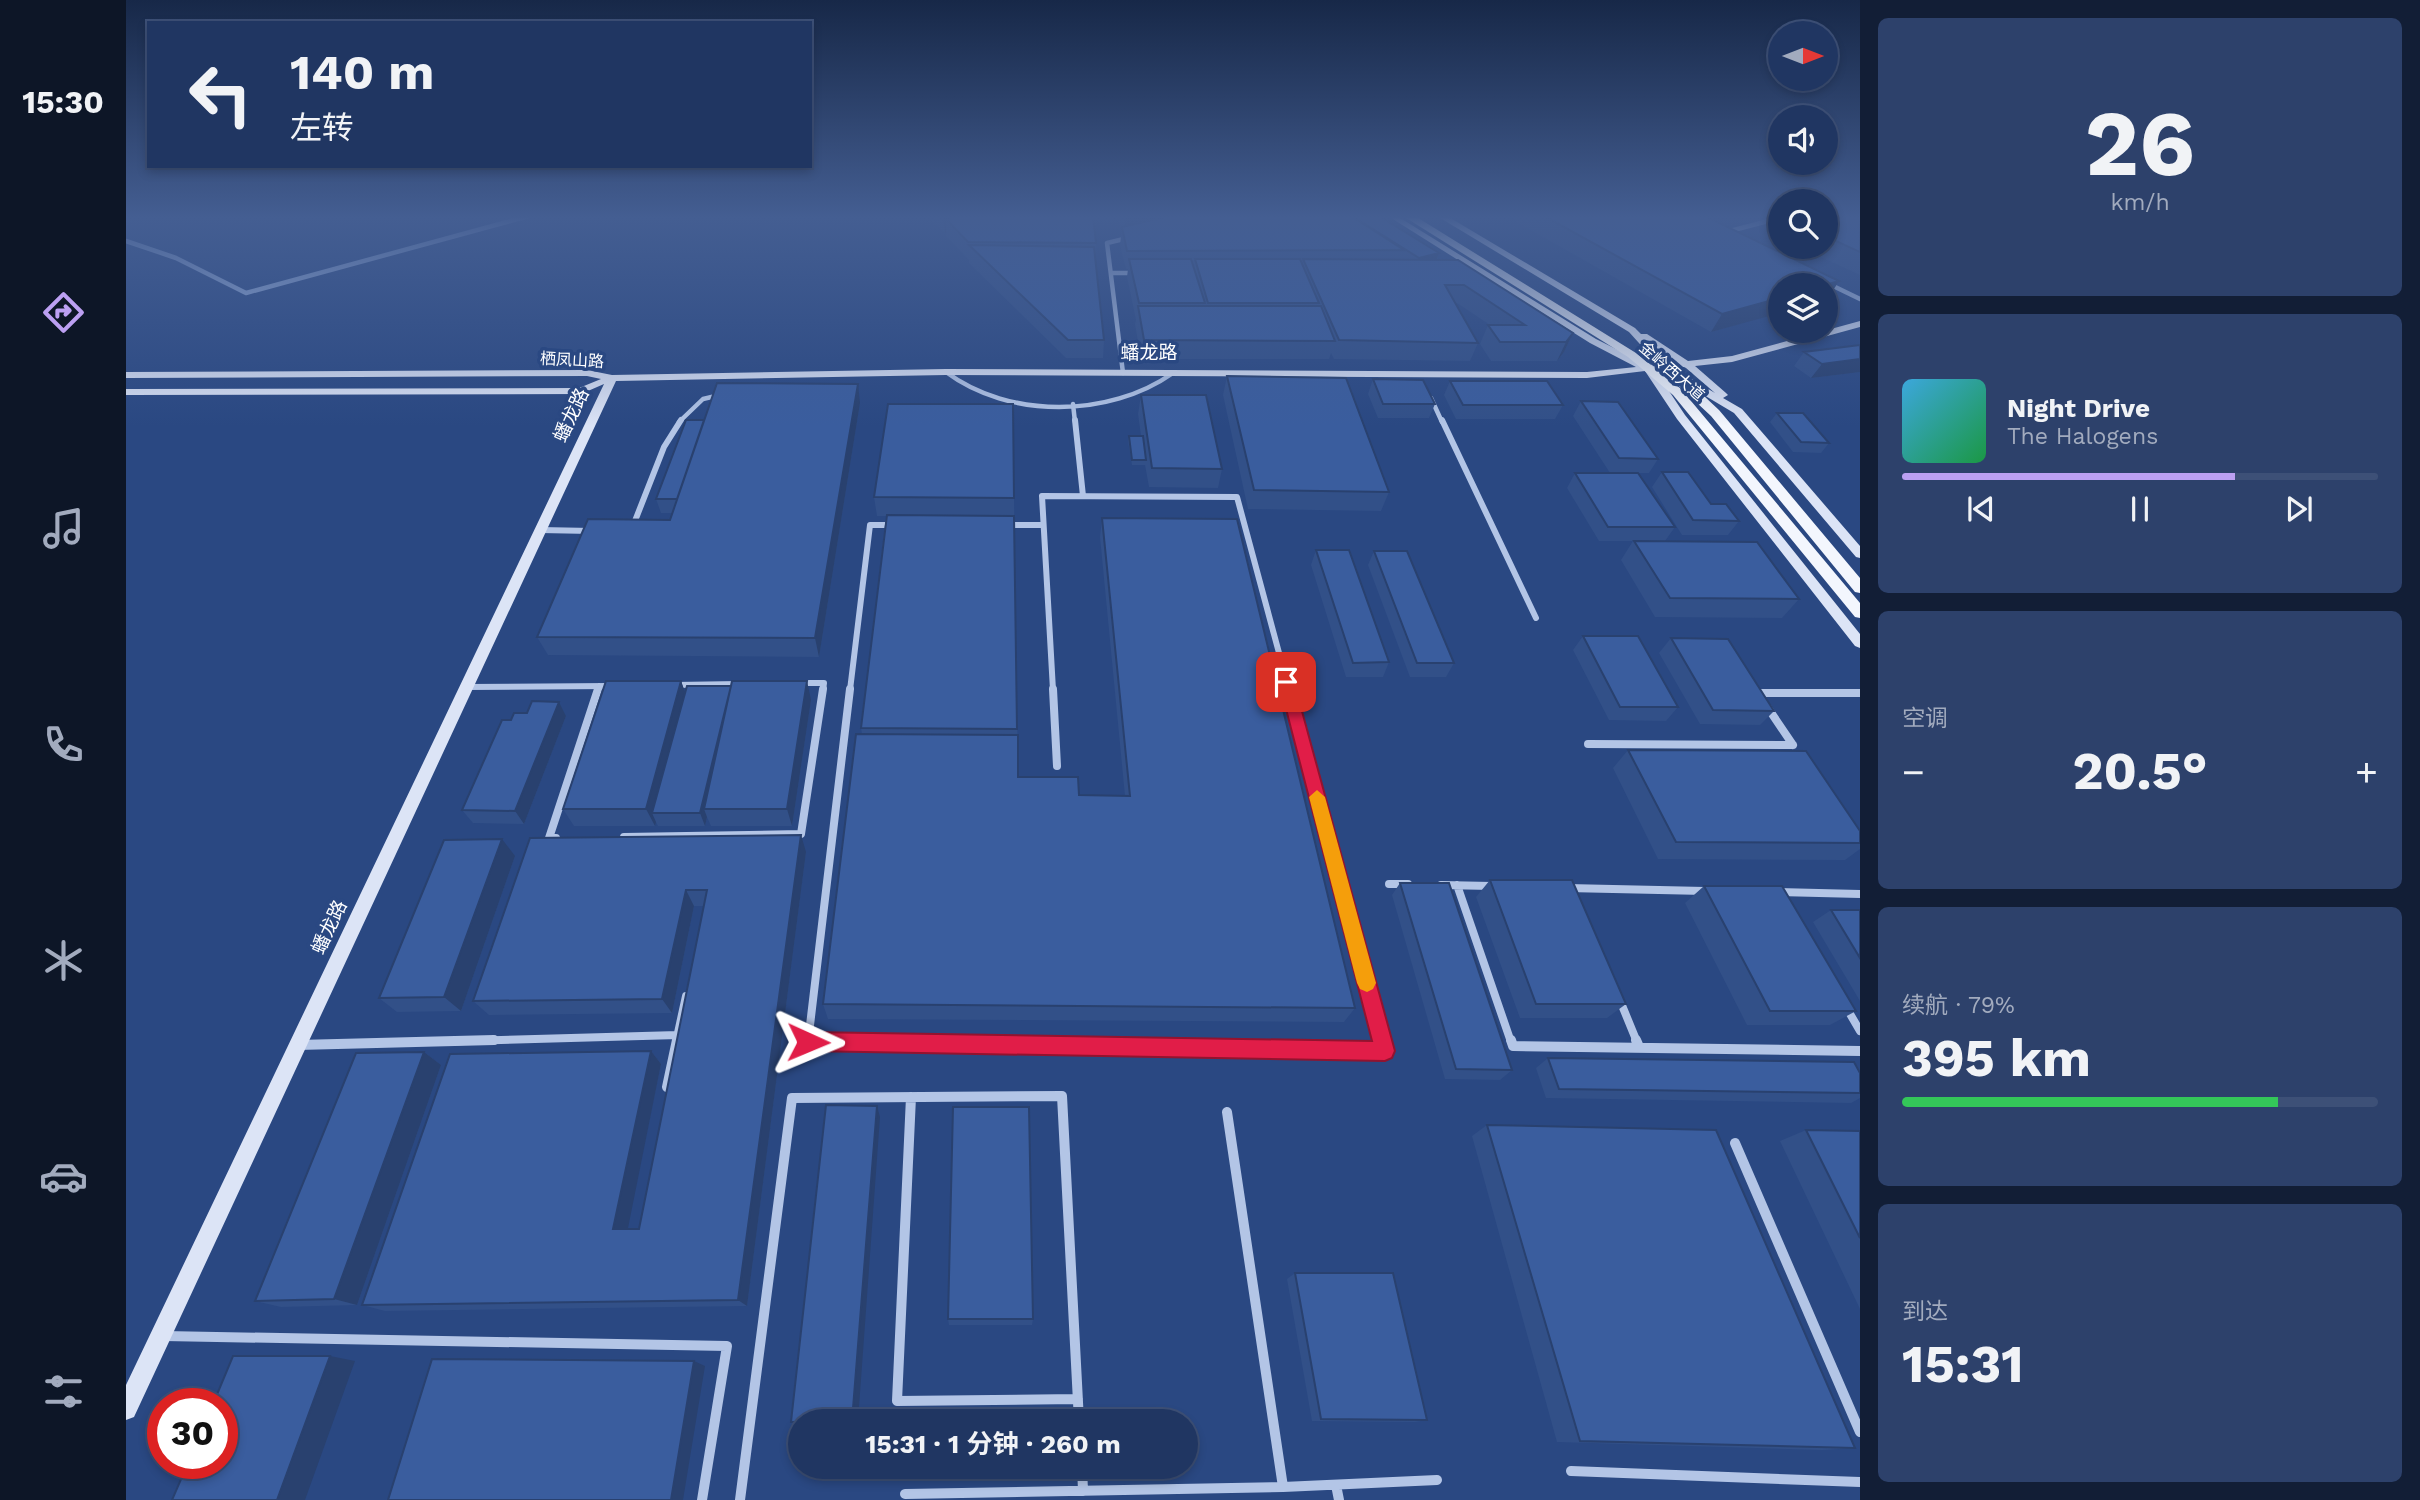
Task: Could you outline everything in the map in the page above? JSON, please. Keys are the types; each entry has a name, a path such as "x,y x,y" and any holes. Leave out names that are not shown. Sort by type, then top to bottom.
{"main road":[{"name":"金岭西大道","path":"1522,286 1593,330 1650,370 1697,413 1860,613"},
{"name":"金岭西大道","path":"1541,286 1606,326 1666,368 1715,413 1860,588"}],"street":[{"path":"1113,286 1123,373"},
{"path":"1505,286 1635,371 1681,417"},
{"path":"1558,286 1688,365 1738,411 1860,554"},
{"path":"1838,289 1860,299"},
{"path":"1650,370 1743,357 1860,324"},
{"path":"1632,330 1666,368 1738,411"},
{"path":"1593,341 1650,370 1681,417 1860,643"},
{"name":"蟠龙路","path":"126,1409 612,378 946,372 1587,375 1650,370"},
{"path":"946,372 969,390 992,399 1034,405 1073,404 1132,397 1157,387 1173,373"},
{"name":"栖凤山路","path":"126,375 587,373 612,378"},
{"path":"1420,376 1536,618"},
{"name":"栖凤山路","path":"126,392 581,391 612,378"},
{"path":"631,531 676,422 709,395 722,395"},
{"path":"1073,404 1083,496"},
{"path":"897,525 870,525 808,1042 1385,1051 1237,497 1042,496 1057,766"},
{"path":"1003,525 1043,525"},
{"path":"540,530 605,531"},
{"path":"615,837 801,834 824,683 784,684"},
{"path":"665,685 744,684"},
{"path":"562,838 548,838 598,686"},
{"path":"466,687 625,686"},
{"path":"1588,744 1793,745 1759,692 1860,693"},
{"path":"1389,884 1416,884"},
{"path":"1430,884 1508,886"},
{"path":"1457,885 1513,1046 1860,1051"},
{"path":"1560,888 1709,891"},
{"path":"1573,888 1578,900"},
{"path":"1764,892 1860,894"},
{"path":"1778,892 1785,904"},
{"path":"665,1099 688,984"},
{"path":"1614,986 1639,1047"},
{"path":"1839,996 1860,1031"},
{"path":"297,1045 678,1035"},
{"path":"740,1500 792,1098 1062,1096 1078,1409"},
{"path":"911,1097 897,1401 1078,1399"},
{"path":"1227,1112 1283,1487"},
{"path":"1735,1143 1860,1432"},
{"path":"160,1336 727,1346 702,1500"},
{"path":"1571,1471 1860,1482"},
{"path":"1083,1479 1083,1491"},
{"path":"905,1494 938,1497 1437,1480"},
{"path":"1336,1485 1339,1500"}],"building":[{"path":"1012,286 1098,286 1104,340 1068,340"},
{"path":"1135,286 1200,286 1205,303 1139,303"},
{"path":"1203,286 1312,286 1319,303 1208,303"},
{"path":"1315,286 1446,286 1478,343 1339,340"},
{"path":"1466,286 1499,286 1573,333 1566,342 1500,342 1488,325 1525,325"},
{"path":"1671,286 1768,286 1768,301 1722,314"},
{"path":"1138,306 1321,306 1335,341 1144,340"},
{"path":"1860,345 1860,359 1822,364 1804,352"},
{"path":"1227,376 1346,378 1389,492 1254,490"},
{"path":"1373,379 1423,380 1435,404 1383,404"},
{"path":"1450,381 1547,381 1563,405 1463,405"},
{"path":"717,383 858,384 815,638 537,637 588,519 670,520"},
{"path":"1141,395 1206,395 1222,469 1152,468"},
{"path":"1581,401 1618,402 1658,459 1619,458"},
{"path":"888,404 1013,404 1014,498 874,497"},
{"path":"1777,413 1803,413 1829,443 1801,442"},
{"path":"686,420 704,420 677,499 656,499"},
{"path":"1129,436 1143,436 1146,460 1132,460"},
{"path":"1662,472 1688,472 1711,504 1726,504 1739,521 1693,520"},
{"path":"1575,473 1638,473 1675,527 1608,527"},
{"path":"887,515 1014,516 1017,729 861,728"},
{"path":"1102,518 1237,519 1355,1008 823,1004 856,734 1018,735 1018,777 1078,777 1079,795 1130,796"},
{"path":"1634,541 1757,542 1799,599 1670,598"},
{"path":"1316,550 1349,550 1389,662 1353,663"},
{"path":"1374,551 1407,551 1454,663 1417,663"},
{"path":"1583,636 1638,636 1678,707 1620,707"},
{"path":"1671,638 1728,639 1774,711 1713,710"},
{"path":"606,681 681,681 646,809 563,809"},
{"path":"732,681 807,681 787,809 704,809"},
{"path":"687,686 731,686 700,813 652,813"},
{"path":"532,701 559,702 515,811 462,810 502,720 511,720 514,713 527,713"},
{"path":"1628,750 1806,751 1860,831 1860,843 1676,842"},
{"path":"801,835 738,1300 362,1305 450,1054 651,1051 613,1229 639,1229 707,890 686,890 662,999 473,1001 530,838"},
{"path":"502,839 444,997 379,998 444,840"},
{"path":"1490,880 1572,880 1626,1004 1536,1004"},
{"path":"1400,883 1449,883 1512,1070 1456,1069"},
{"path":"1704,886 1782,886 1856,1011 1770,1011"},
{"path":"1831,910 1860,910 1860,958"},
{"path":"424,1052 334,1299 255,1301 356,1053"},
{"path":"1548,1058 1854,1062 1860,1073 1860,1093 1559,1089"},
{"path":"826,1105 877,1106 853,1409 792,1409"},
{"path":"953,1107 1029,1107 1033,1319 948,1319"},
{"path":"1487,1125 1716,1130 1855,1448 1580,1441"},
{"path":"1806,1130 1860,1131 1860,1238"},
{"path":"1295,1273 1393,1273 1427,1420 1321,1419"},
{"path":"233,1356 330,1356 277,1500 172,1500 181,1479 238,1479 238,1388 220,1388"},
{"path":"432,1359 694,1361 671,1500 388,1500"}],"waterway":[{"path":"232,286 246,293 272,286"}],"slow traffic":[{"path":"1317,797 1367,983"}],"route":[{"path":"808,1042 1385,1051 1286,682"}]}
